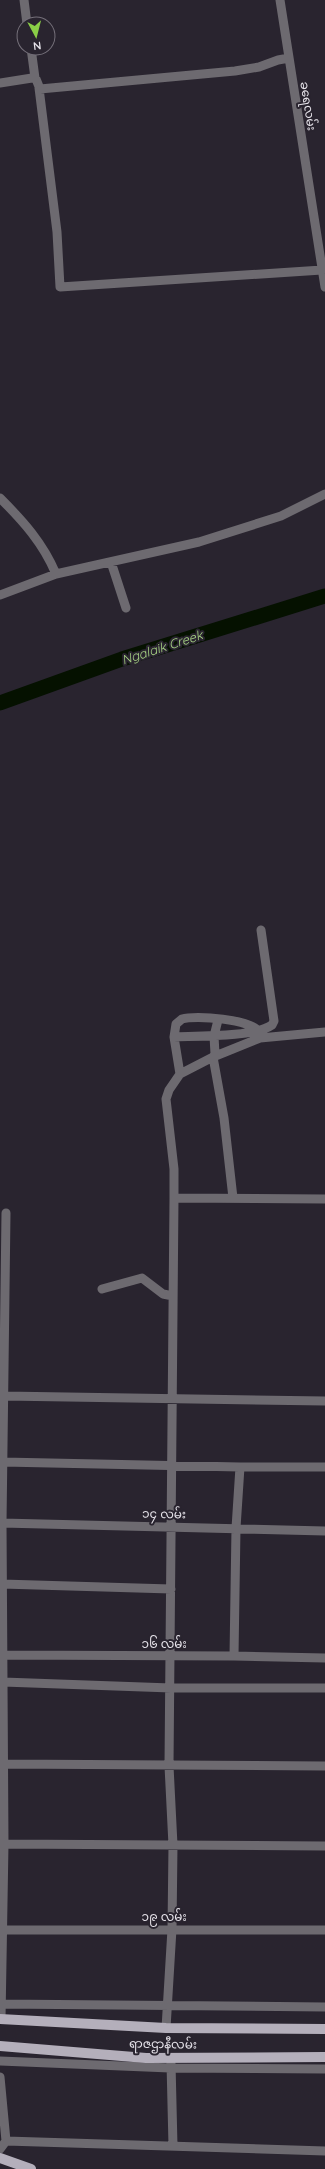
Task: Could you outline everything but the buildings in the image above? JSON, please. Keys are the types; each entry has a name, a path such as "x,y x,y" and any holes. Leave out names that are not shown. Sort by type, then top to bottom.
{"main road":[{"name":"ရာဇဌာနီလမ်း","path":"1,2019 166,2028 325,2029"},
{"name":"ရာဇဌာနီလမ်း","path":"0,2046 146,2058 325,2057"},
{"path":"0,2158 31,2169"}],"street":[{"path":"24,0 26,16"},
{"name":"ခရေလမ်း","path":"280,0 325,287"},
{"path":"32,56 35,78 39,88 57,232 60,287 322,270"},
{"path":"39,88 235,71 259,68 289,58"},
{"path":"0,83 35,78"},
{"path":"0,595 56,574 199,542 274,519 325,494"},
{"path":"0,498 27,524 48,556 56,574"},
{"path":"111,562 126,608"},
{"path":"166,2028 172,1929 173,1845 169,1766 171,1688 170,1589 174,1399 174,1169 166,1099 169,1090 180,1074 259,1034 274,1021 261,930"},
{"path":"180,1074 174,1037 176,1024 182,1019 238,1021 250,1025 259,1034"},
{"path":"218,1020 214,1036 215,1054 213,1057 224,1118 233,1198"},
{"path":"174,1037 325,1032"},
{"path":"174,1198 325,1199"},
{"path":"1,2019 4,1844 2,1523 6,1213"},
{"path":"102,1289 142,1278 163,1294 173,1296"},
{"path":"4,1396 325,1401"},
{"path":"3,1462 240,1467 325,1467"},
{"path":"234,1656 236,1528 240,1467"},
{"name":"၁၄ လမ်း","path":"2,1523 172,1526 325,1531"},
{"path":"2,1584 170,1589"},
{"name":"၁၆ လမ်း","path":"4,1655 325,1658"},
{"path":"3,1682 171,1688 325,1688"},
{"path":"3,1764 325,1766"},
{"path":"4,1844 325,1846"},
{"name":"၁၉ လမ်း","path":"3,1930 325,1930"},
{"path":"1,2004 325,2007"},
{"path":"171,2058 170,2068 173,2146"},
{"path":"0,2061 170,2068 325,2069"},
{"path":"0,2077 6,2141 0,2149"},
{"path":"6,2141 325,2151"}],"waterway":[{"name":"Ngalaik Creek","path":"0,703 122,659 325,596"}]}
